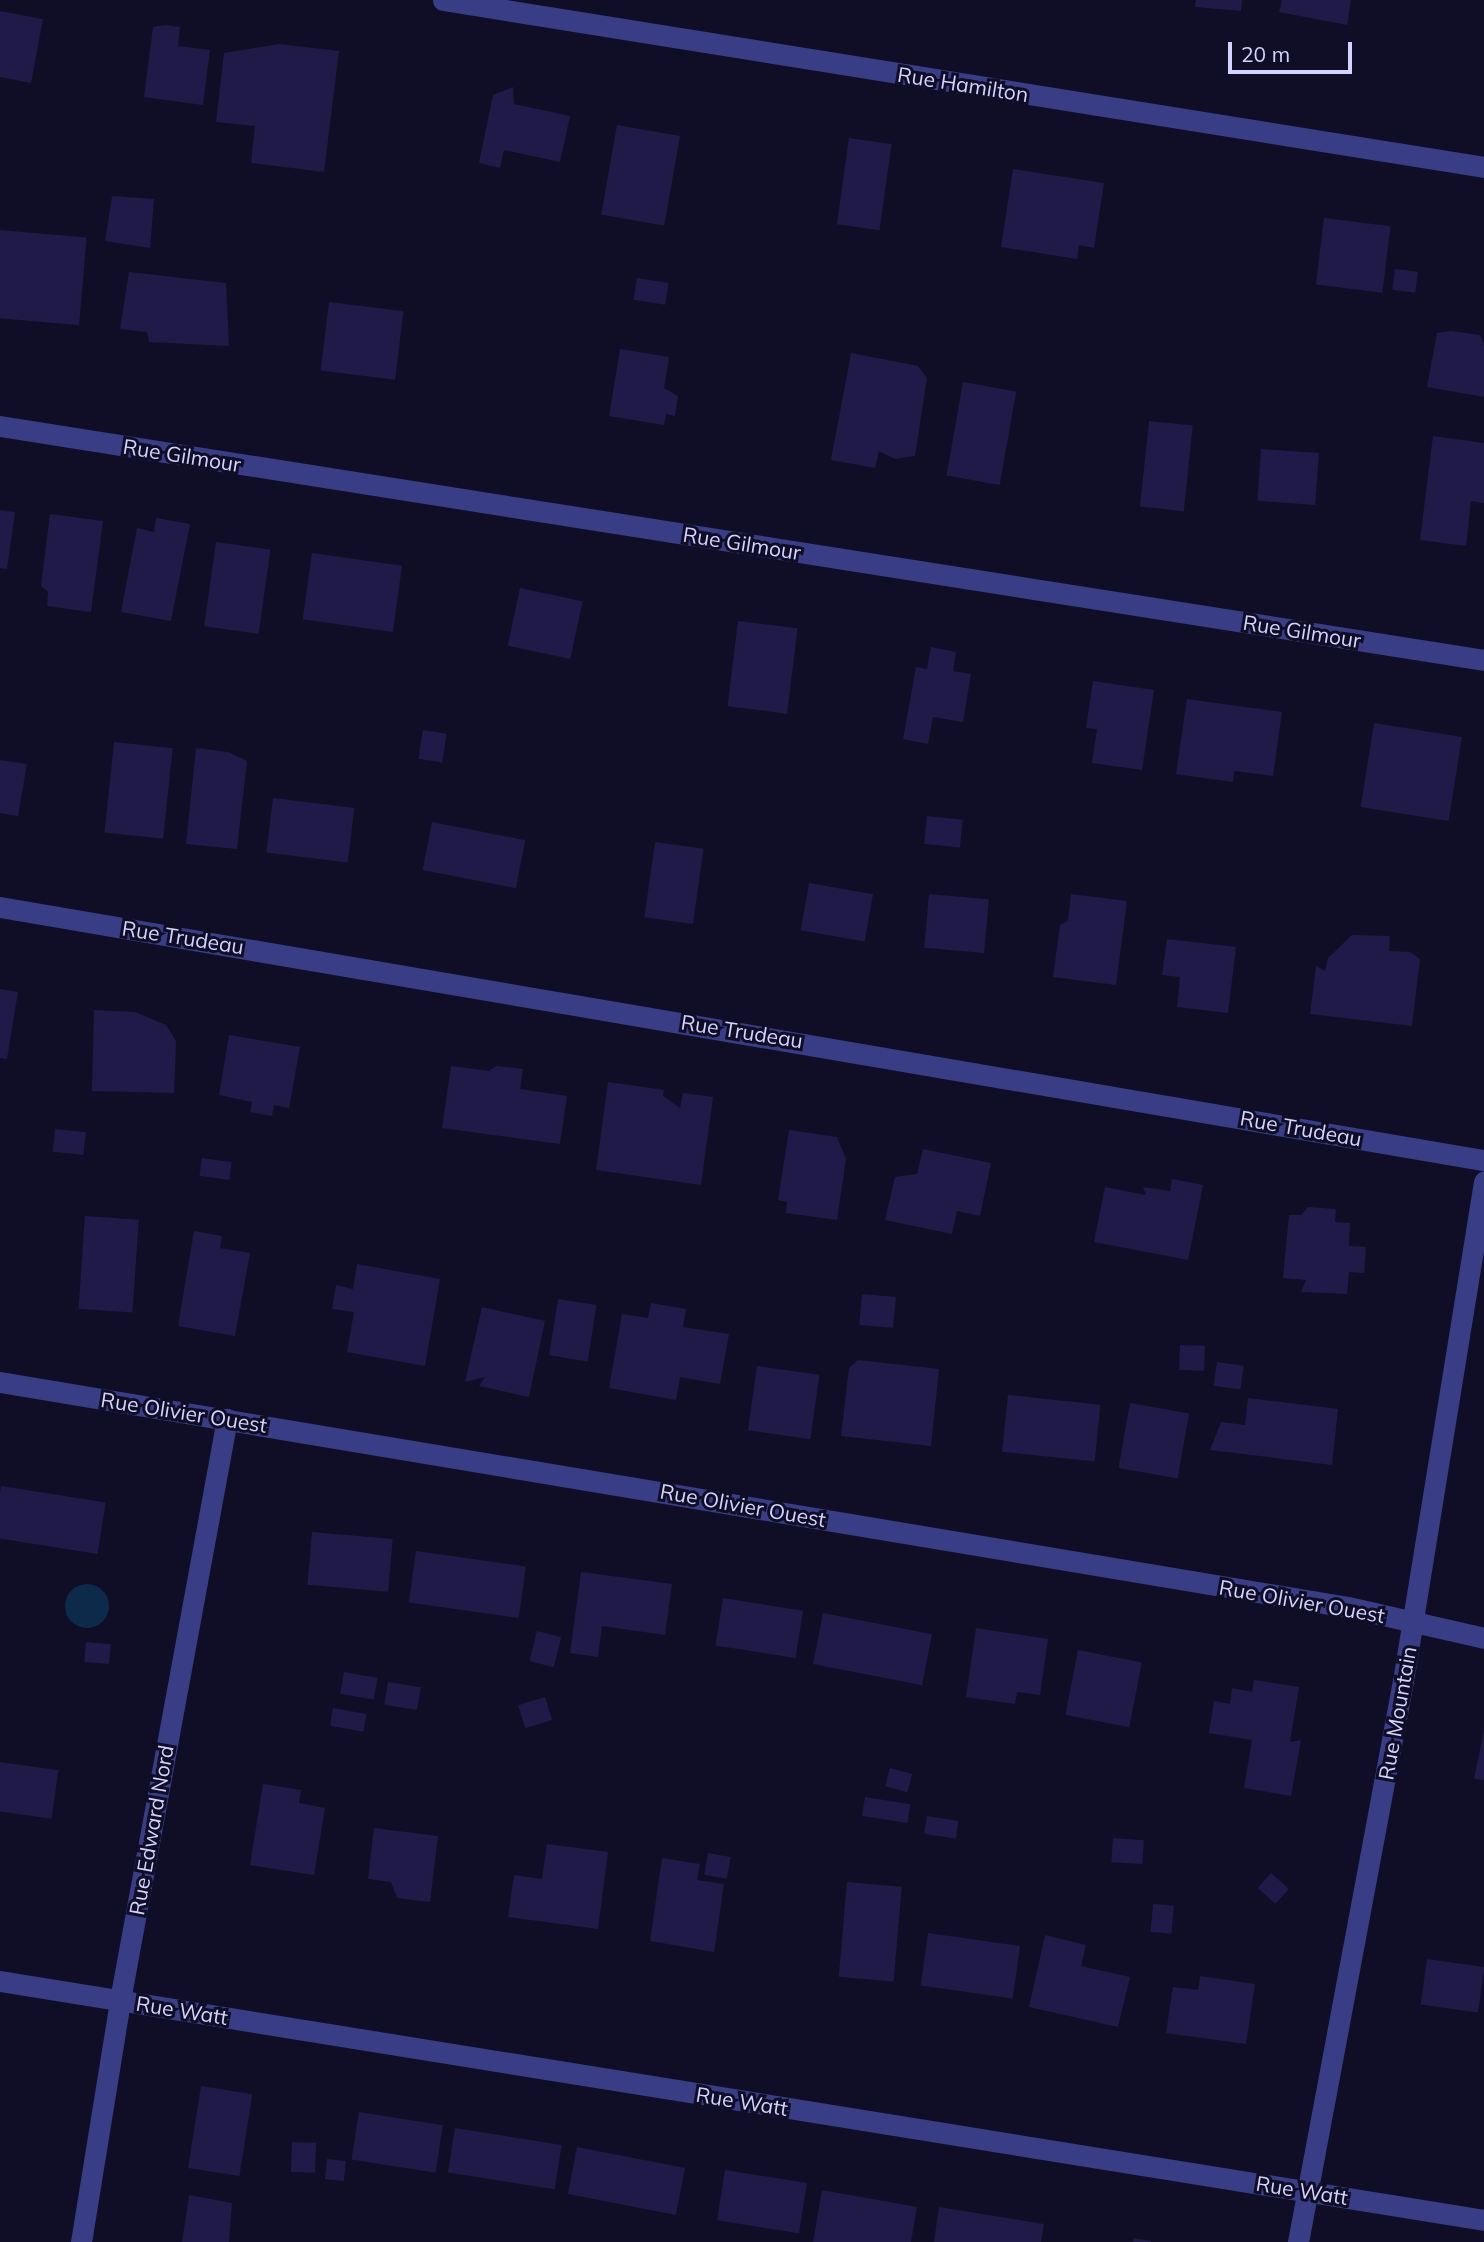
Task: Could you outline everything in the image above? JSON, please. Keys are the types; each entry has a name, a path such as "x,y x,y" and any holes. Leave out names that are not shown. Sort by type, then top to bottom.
{"street":[{"name":"Rue Hamilton","path":"443,0 1484,167"},
{"name":"Rue Gilmour","path":"0,426 1484,660"},
{"name":"Rue Trudeau","path":"0,907 1484,1160"},
{"name":"Rue Mountain","path":"1298,2242 1412,1622 1484,1182"},
{"name":"Rue Olivier Ouest","path":"0,1382 1348,1607 1484,1638"},
{"name":"Rue Edward Nord","path":"81,2242 120,2000 227,1419"},
{"name":"Rue Watt","path":"0,1981 1484,2220"}],"water":[{"path":"87,1584 103,1590 109,1606 103,1622 87,1628 71,1622 65,1606 71,1590"}],"building":[{"path":"1196,0 1242,0 1241,11 1195,7"},
{"path":"1282,0 1351,0 1347,25 1279,12"},
{"path":"0,11 43,19 31,83 0,77"},
{"path":"153,27 180,27 178,46 210,50 203,105 144,97"},
{"path":"279,44 339,51 324,172 251,163 255,126 216,122 224,53"},
{"path":"513,87 514,104 570,116 560,162 504,150 500,168 479,163 493,95"},
{"path":"617,125 680,136 664,226 601,215"},
{"path":"849,138 892,144 879,230 837,224"},
{"path":"1013,169 1104,183 1094,248 1079,245 1077,259 1001,247"},
{"path":"112,196 154,199 150,248 105,241"},
{"path":"1324,218 1391,226 1382,293 1316,285"},
{"path":"0,230 87,238 79,325 0,318"},
{"path":"1395,269 1418,272 1415,293 1392,290"},
{"path":"129,272 226,283 229,346 149,342 147,332 120,329"},
{"path":"637,278 669,283 665,305 634,300"},
{"path":"329,302 403,311 395,380 321,370"},
{"path":"1451,331 1480,335 1484,345 1484,397 1427,387 1437,333"},
{"path":"620,349 669,357 664,388 678,396 675,416 666,414 664,425 609,416"},
{"path":"851,353 918,366 927,378 915,456 895,459 879,451 875,468 831,460"},
{"path":"963,382 1016,391 1000,485 947,476"},
{"path":"1149,421 1193,426 1184,511 1140,507"},
{"path":"1433,436 1484,443 1484,503 1471,501 1466,546 1420,540"},
{"path":"1261,449 1319,453 1315,505 1257,501"},
{"path":"0,510 15,512 7,569 0,568"},
{"path":"50,514 103,521 91,612 47,606 48,592 41,586"},
{"path":"156,518 190,524 171,621 121,612 137,528 154,532"},
{"path":"216,542 270,550 259,634 204,626"},
{"path":"312,553 402,566 393,632 303,619"},
{"path":"520,588 583,601 570,659 508,646"},
{"path":"738,621 798,628 787,714 728,706"},
{"path":"931,647 956,652 953,671 971,674 963,722 933,717 928,744 903,739 916,667 927,669"},
{"path":"1093,681 1154,690 1142,770 1092,763 1097,729 1086,728"},
{"path":"1187,699 1282,712 1273,776 1234,771 1233,782 1176,774"},
{"path":"1374,723 1462,737 1449,821 1361,807"},
{"path":"423,730 447,734 442,762 418,759"},
{"path":"114,742 173,748 163,839 104,833"},
{"path":"196,748 228,752 247,761 237,849 186,844"},
{"path":"0,760 27,764 18,816 0,813"},
{"path":"273,798 354,808 348,863 266,853"},
{"path":"927,816 963,820 960,848 924,844"},
{"path":"432,822 525,840 516,888 423,870"},
{"path":"655,842 704,849 693,924 644,917"},
{"path":"809,883 873,894 865,942 801,930"},
{"path":"929,894 989,899 984,953 924,948"},
{"path":"1071,894 1127,901 1116,985 1053,977 1060,925 1068,921"},
{"path":"1352,935 1390,936 1389,951 1410,952 1420,959 1412,1026 1310,1014 1316,966 1325,971 1328,958"},
{"path":"1167,939 1236,947 1228,1013 1177,1007 1180,977 1162,975"},
{"path":"0,989 18,992 7,1059 0,1058"},
{"path":"94,1010 135,1012 166,1025 176,1041 174,1093 92,1091"},
{"path":"229,1035 300,1047 289,1108 274,1105 272,1116 250,1112 252,1102 219,1095"},
{"path":"451,1066 489,1071 496,1066 523,1069 520,1089 567,1096 560,1144 442,1128"},
{"path":"608,1082 664,1090 663,1096 680,1108 683,1093 713,1097 701,1185 596,1170"},
{"path":"55,1129 86,1132 83,1155 53,1152"},
{"path":"789,1130 837,1137 846,1159 837,1220 786,1213 787,1202 778,1200"},
{"path":"923,1149 991,1163 980,1216 957,1211 952,1234 885,1220 895,1177 917,1174"},
{"path":"202,1158 232,1162 229,1180 199,1176"},
{"path":"1172,1179 1203,1185 1188,1260 1094,1242 1105,1187 1146,1195 1143,1187 1170,1191"},
{"path":"1308,1207 1336,1209 1335,1222 1350,1223 1349,1246 1366,1247 1364,1273 1349,1272 1347,1294 1301,1292 1306,1280 1283,1278 1289,1215 1301,1215"},
{"path":"85,1216 139,1220 132,1313 79,1309"},
{"path":"194,1231 222,1236 220,1248 250,1253 235,1336 178,1326"},
{"path":"357,1264 440,1279 425,1366 347,1352 354,1312 332,1309 336,1285 353,1289"},
{"path":"862,1294 896,1297 893,1328 859,1325"},
{"path":"558,1299 597,1305 588,1361 549,1355"},
{"path":"651,1303 686,1309 683,1327 729,1334 720,1384 680,1377 676,1400 609,1388 622,1314 648,1318"},
{"path":"482,1307 545,1321 529,1397 479,1386 485,1377 465,1382"},
{"path":"1180,1345 1205,1346 1204,1371 1179,1370"},
{"path":"858,1360 939,1369 931,1446 841,1436 849,1368"},
{"path":"1217,1362 1244,1366 1240,1390 1214,1386"},
{"path":"757,1366 819,1375 810,1439 748,1430"},
{"path":"1008,1395 1100,1405 1095,1461 1002,1452"},
{"path":"1248,1398 1338,1409 1332,1465 1210,1450 1221,1422 1245,1425"},
{"path":"1130,1403 1189,1413 1178,1478 1119,1468"},
{"path":"1,1486 106,1503 98,1554 0,1538"},
{"path":"312,1532 393,1539 388,1592 307,1585"},
{"path":"416,1551 526,1566 519,1618 409,1602"},
{"path":"581,1572 672,1584 665,1635 602,1626 598,1657 570,1653"},
{"path":"723,1598 803,1611 795,1658 715,1645"},
{"path":"823,1613 932,1634 922,1685 813,1664"},
{"path":"976,1628 1048,1639 1040,1695 1017,1692 1015,1704 966,1697"},
{"path":"537,1631 561,1637 554,1667 530,1661"},
{"path":"86,1642 111,1644 109,1664 84,1662"},
{"path":"1078,1650 1142,1662 1129,1727 1065,1715"},
{"path":"344,1672 377,1678 374,1700 340,1694"},
{"path":"1254,1680 1299,1687 1290,1742 1301,1740 1291,1796 1244,1788 1252,1740 1209,1733 1214,1701 1230,1704 1232,1688 1252,1692"},
{"path":"388,1682 421,1687 417,1710 384,1705"},
{"path":"545,1697 552,1720 525,1728 518,1705"},
{"path":"333,1708 366,1714 363,1732 330,1726"},
{"path":"1484,1730 1484,1780 1474,1779"},
{"path":"0,1762 58,1770 52,1819 0,1811"},
{"path":"890,1768 912,1774 907,1792 885,1786"},
{"path":"263,1784 301,1790 299,1803 325,1808 314,1875 250,1865"},
{"path":"865,1797 910,1804 907,1823 862,1816"},
{"path":"927,1816 959,1821 956,1839 924,1834"},
{"path":"374,1828 438,1836 430,1902 397,1898 391,1882 368,1879"},
{"path":"1113,1838 1144,1840 1142,1864 1111,1862"},
{"path":"547,1844 608,1852 598,1929 508,1917 514,1875 542,1879"},
{"path":"708,1853 731,1857 727,1879 704,1875"},
{"path":"662,1858 700,1864 697,1880 724,1884 714,1952 650,1941"},
{"path":"1271,1873 1289,1889 1275,1904 1258,1888"},
{"path":"847,1882 902,1887 894,1981 839,1977"},
{"path":"1153,1904 1174,1906 1171,1934 1151,1932"},
{"path":"928,1933 1020,1946 1013,1998 921,1985"},
{"path":"1045,1935 1086,1945 1081,1966 1130,1977 1118,2027 1029,2007"},
{"path":"1427,1959 1484,1967 1478,2013 1421,2005"},
{"path":"1200,1976 1255,1984 1246,2044 1166,2033 1173,1987 1198,1990"},
{"path":"201,2086 252,2094 239,2176 188,2168"},
{"path":"359,2112 443,2125 435,2173 351,2159"},
{"path":"455,2128 562,2145 555,2189 448,2172"},
{"path":"292,2142 316,2143 315,2173 291,2172"},
{"path":"577,2147 685,2168 676,2215 568,2194"},
{"path":"327,2159 346,2161 344,2181 325,2179"},
{"path":"725,2170 807,2183 799,2233 717,2220"},
{"path":"822,2190 917,2207 911,2242 813,2242"},
{"path":"189,2195 232,2203 229,2242 182,2242"},
{"path":"939,2207 1044,2224 1041,2242 934,2242"},
{"path":"1134,2238 1151,2241 1151,2242 1133,2242"}]}
